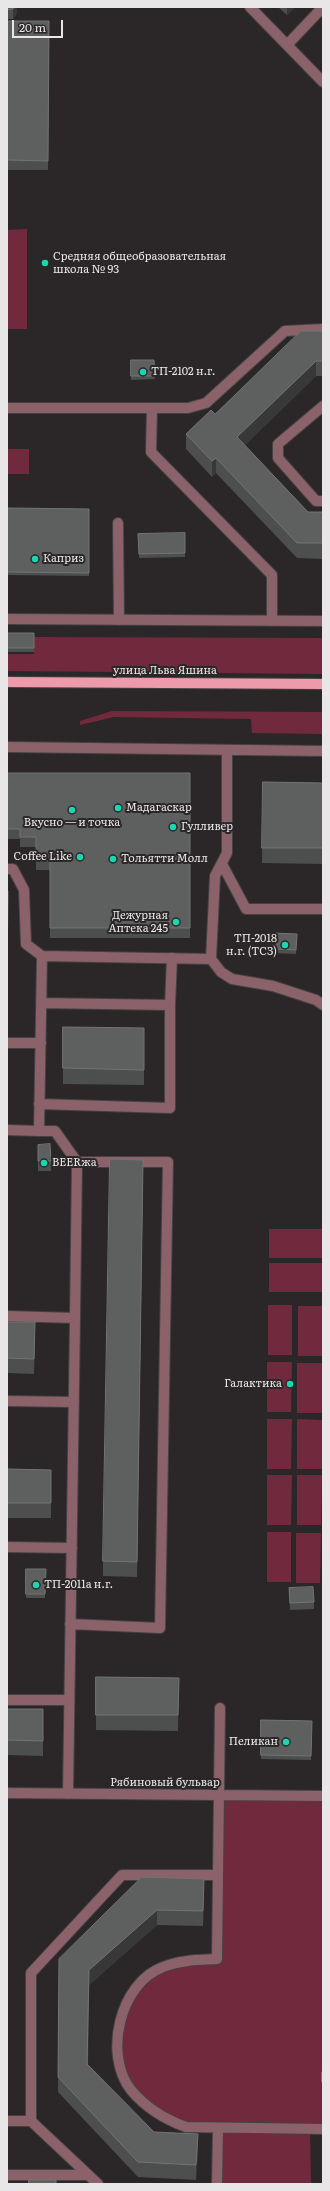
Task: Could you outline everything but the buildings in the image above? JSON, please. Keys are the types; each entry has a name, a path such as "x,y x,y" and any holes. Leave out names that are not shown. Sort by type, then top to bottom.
{"main road":[{"name":"улица Льва Яшина","path":"7,682 323,684"}],"street":[{"path":"250,7 323,82"},
{"path":"287,45 323,7"},
{"path":"7,408 188,408 206,403 284,331 323,329"},
{"path":"323,406 278,444 278,458 316,501 323,501"},
{"path":"152,408 152,452 272,575 272,621"},
{"path":"118,523 119,620"},
{"path":"7,619 323,621"},
{"path":"7,747 323,751"},
{"path":"228,750 227,853 215,876 211,959 221,972 232,979 273,986 316,1000 323,1005"},
{"path":"222,864 246,909 323,909"},
{"path":"7,869 13,870 24,890 26,944 42,956 211,959"},
{"path":"39,1131 42,956"},
{"path":"39,1104 170,1108 170,1005 172,958"},
{"path":"41,1003 170,1005"},
{"path":"7,1042 41,1042"},
{"path":"7,1130 55,1131 77,1162 68,1794"},
{"path":"70,1624 160,1628 168,1170 168,1162 77,1162"},
{"path":"7,1316 75,1318"},
{"path":"7,1401 74,1402"},
{"path":"7,1547 72,1548"},
{"path":"7,1700 69,1700"},
{"path":"220,1708 217,1959 182,1962 162,1967 146,1977 133,1990 118,2028 121,2069 130,2089 146,2106 165,2119 186,2127 323,2129"},
{"name":"Рябиновый бульвар","path":"7,1793 323,1796"},
{"path":"31,2121 31,1973 122,1875 218,1875"},
{"path":"7,2121 31,2121 98,2184"},
{"path":"218,2128 218,2184"},
{"path":"7,2175 88,2175"}],"shaded area":[{"path":"27,229 27,329 7,329 7,230"},
{"path":"7,449 29,449 29,474 7,474"},
{"path":"34,637 323,638 323,674 7,671 7,654 34,654"},
{"path":"112,711 323,712 323,734 252,733 251,719 114,717 80,725 80,721"},
{"path":"269,1229 323,1229 323,1258 269,1258"},
{"path":"269,1263 323,1263 323,1292 269,1292"},
{"path":"268,1305 292,1305 292,1355 268,1355"},
{"path":"298,1306 322,1306 322,1356 298,1356"},
{"path":"267,1362 292,1362 291,1412 267,1412"},
{"path":"297,1363 322,1363 322,1413 297,1413"},
{"path":"267,1419 292,1419 291,1469 267,1469"},
{"path":"297,1419 322,1420 322,1469 297,1469"},
{"path":"267,1475 292,1475 291,1525 267,1525"},
{"path":"297,1475 322,1475 321,1525 297,1525"},
{"path":"267,1532 291,1532 291,1582 267,1582"},
{"path":"296,1533 321,1533 320,1583 296,1583"},
{"path":"219,1795 323,1796 323,2129 310,2129 311,2184 217,2184 218,2128 186,2127 130,2089 118,2050 125,2007 163,1967 217,1959"}],"place":[{"name":"Средняя общеобразовательная школа № 93","path":"45,263"},
{"name":"ТП-2102 н.г.","path":"143,372"},
{"name":"Каприз","path":"35,559"},
{"name":"Мадагаскар","path":"118,808"},
{"name":"Вкусно — и точка","path":"72,810"},
{"name":"Гулливер","path":"173,827"},
{"name":"Coffee Like","path":"80,857"},
{"name":"Тольятти Молл","path":"113,859"},
{"name":"Дежурная Аптека 245","path":"176,922"},
{"name":"ТП-2018 н.г. (ТСЗ)","path":"285,945"},
{"name":"BEERжа","path":"44,1163"},
{"name":"Галактика","path":"290,1384"},
{"name":"ТП-2011а н.г.","path":"36,1585"},
{"name":"Пеликан","path":"286,1742"}]}
